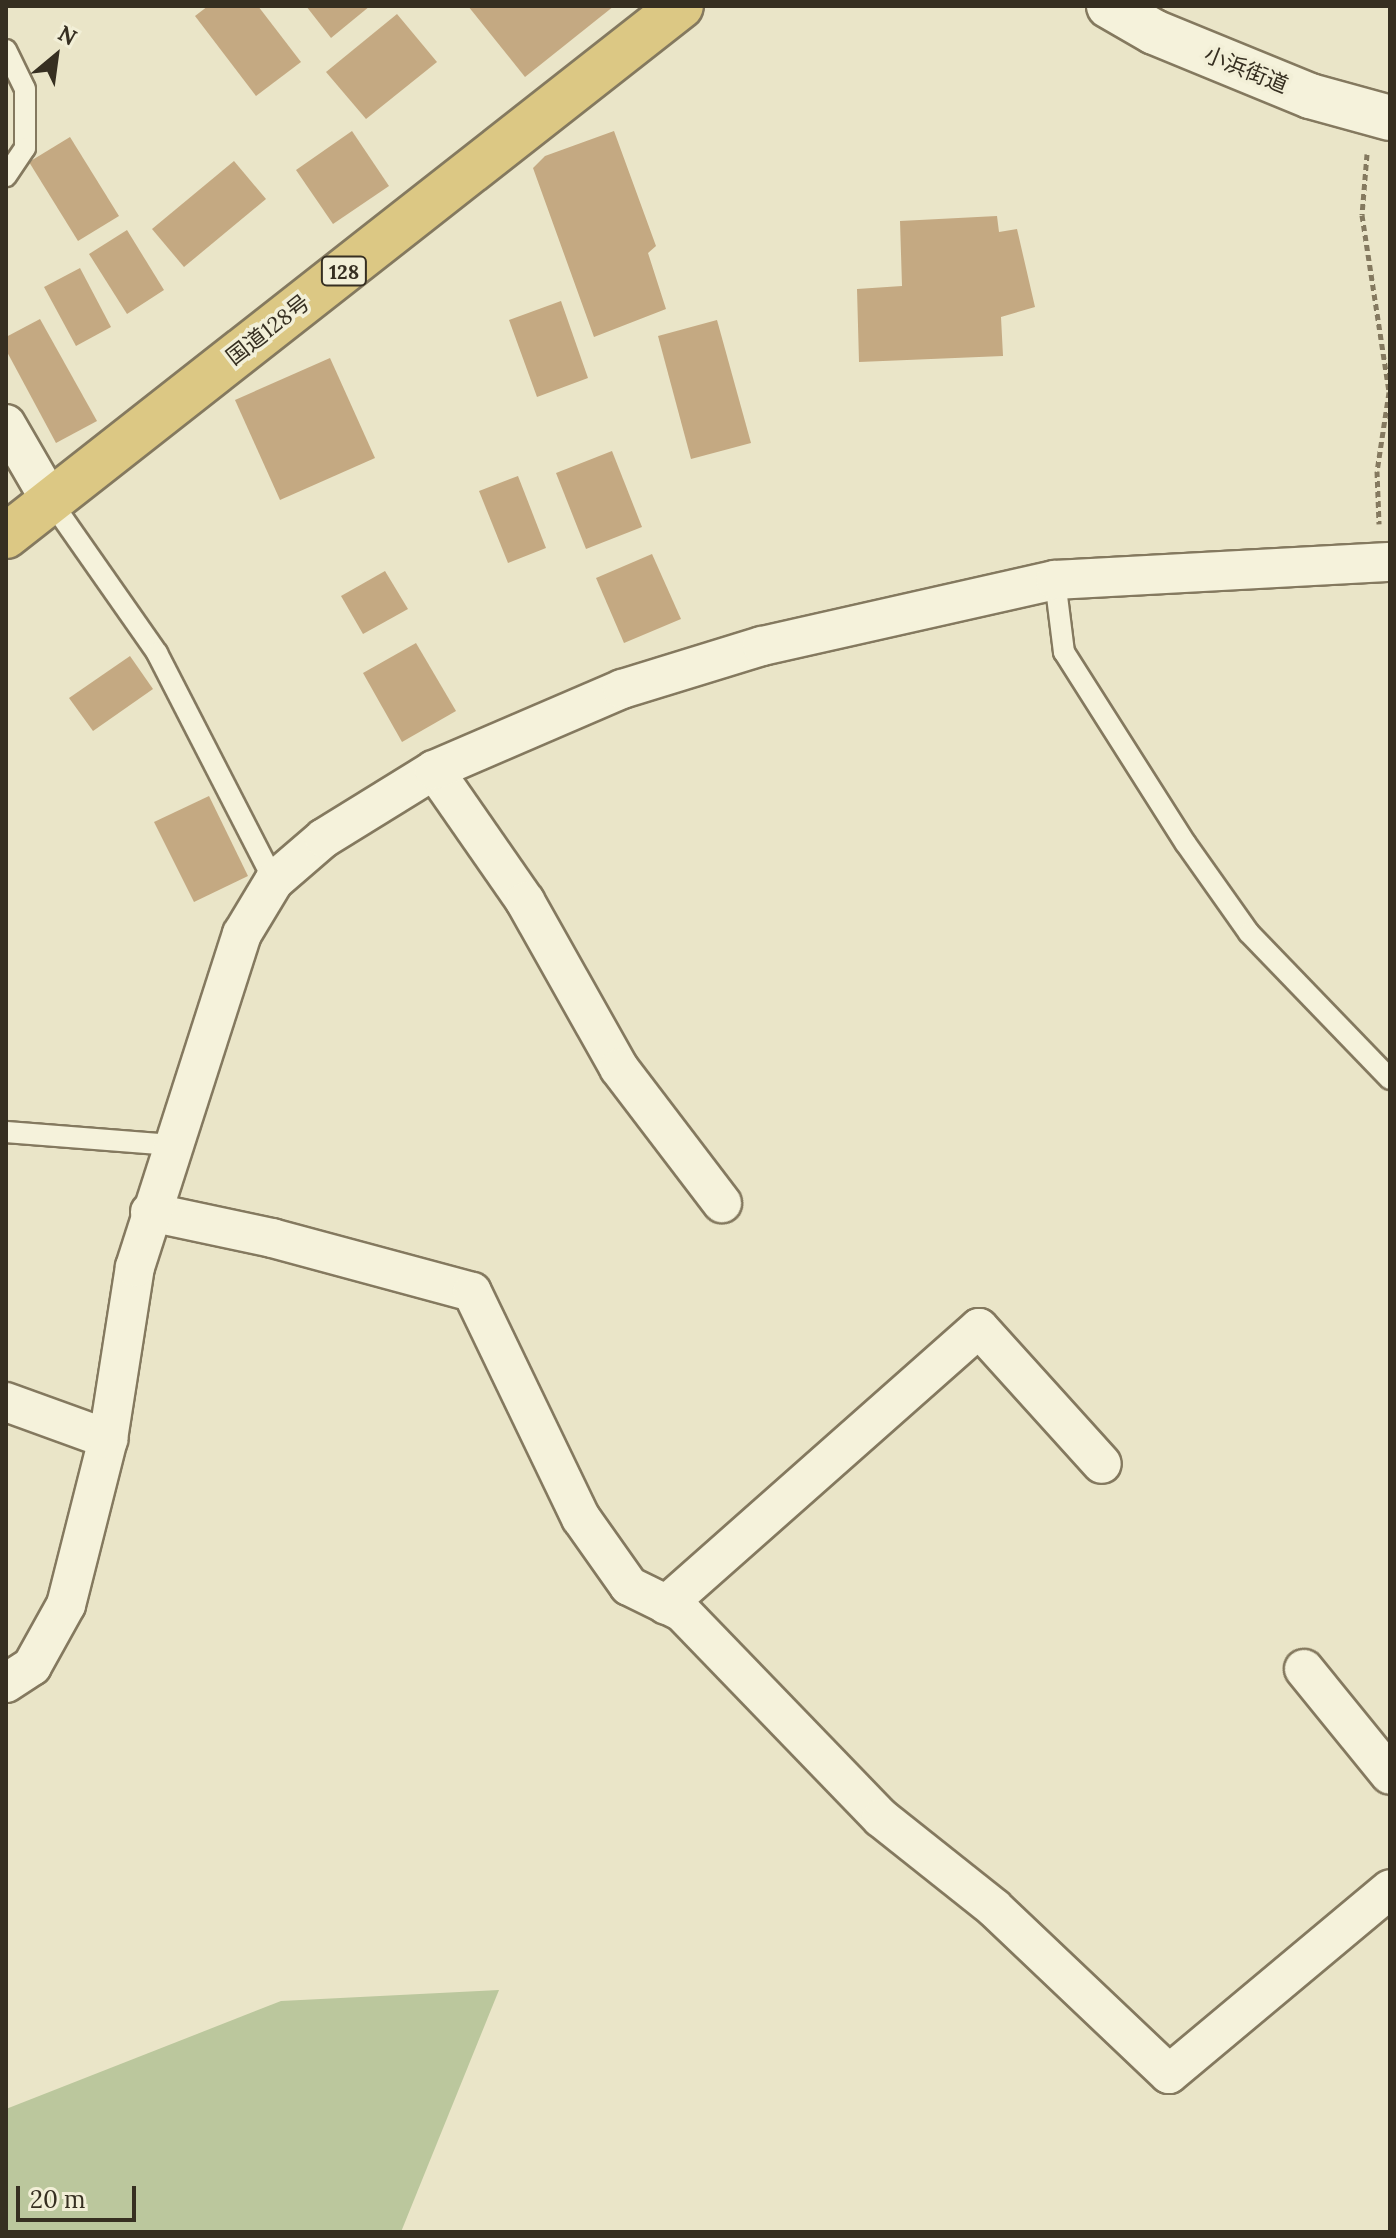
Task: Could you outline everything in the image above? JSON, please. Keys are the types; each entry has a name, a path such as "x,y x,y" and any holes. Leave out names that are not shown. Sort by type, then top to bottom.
{"highway":[{"name":"国道128号","path":"6,536 681,6"}],"main road":[{"name":"小浜街道","path":"1109,6 1154,32 1296,90 1380,116"}],"street":[{"path":"6,424 50,500"},
{"path":"6,1683 32,1666 66,1605 108,1439 135,1267 171,1145 242,934 274,881 324,838 434,770 622,689 762,646 1055,580 1386,562"},
{"path":"434,770 525,901 619,1068 722,1203"},
{"path":"150,1212 272,1238 472,1292 581,1518 629,1586 682,1612 881,1818 994,1908 1169,2074 1390,1889"},
{"path":"666,1605 979,1328 1102,1464"},
{"path":"6,1402 108,1439"},
{"path":"1304,1669 1390,1775"}],"lane":[{"path":"6,50 25,89 25,148 6,176"},
{"path":"50,500 157,653 274,881"},
{"path":"1055,580 1064,652 1186,844 1249,933 1390,1079"},
{"path":"6,1132 171,1145"}],"path":[{"path":"1380,116 1362,215 1389,392 1377,471 1386,562"}],"green space":[{"path":"499,1990 401,2232 6,2232 6,2109 281,2001"}],"building":[{"path":"208,6 258,6 301,62 256,96 195,16"},
{"path":"306,6 370,6 331,38"},
{"path":"468,6 614,6 525,77"},
{"path":"397,14 437,62 366,119 326,72"},
{"path":"352,131 389,186 333,224 296,170"},
{"path":"614,131 656,246 648,253 666,309 594,337 533,168 545,156"},
{"path":"70,137 119,216 78,241 29,162"},
{"path":"234,161 266,199 184,267 152,229"},
{"path":"997,216 999,232 1017,229 1035,307 1001,317 1003,356 859,362 857,289 902,286 900,221"},
{"path":"127,230 164,290 127,314 89,254"},
{"path":"80,268 111,327 76,346 44,287"},
{"path":"561,301 588,378 537,397 509,320"},
{"path":"40,319 97,421 56,443 6,350 6,337"},
{"path":"717,320 751,443 691,459 658,336"},
{"path":"330,358 375,458 280,500 235,400"},
{"path":"612,451 642,527 586,549 556,473"},
{"path":"518,476 546,548 508,563 479,491"},
{"path":"652,554 681,619 624,643 596,578"},
{"path":"385,571 408,609 363,634 341,596"},
{"path":"416,643 456,711 402,742 363,673"},
{"path":"130,656 153,689 93,731 69,698"},
{"path":"209,796 248,876 194,902 154,822"}]}
